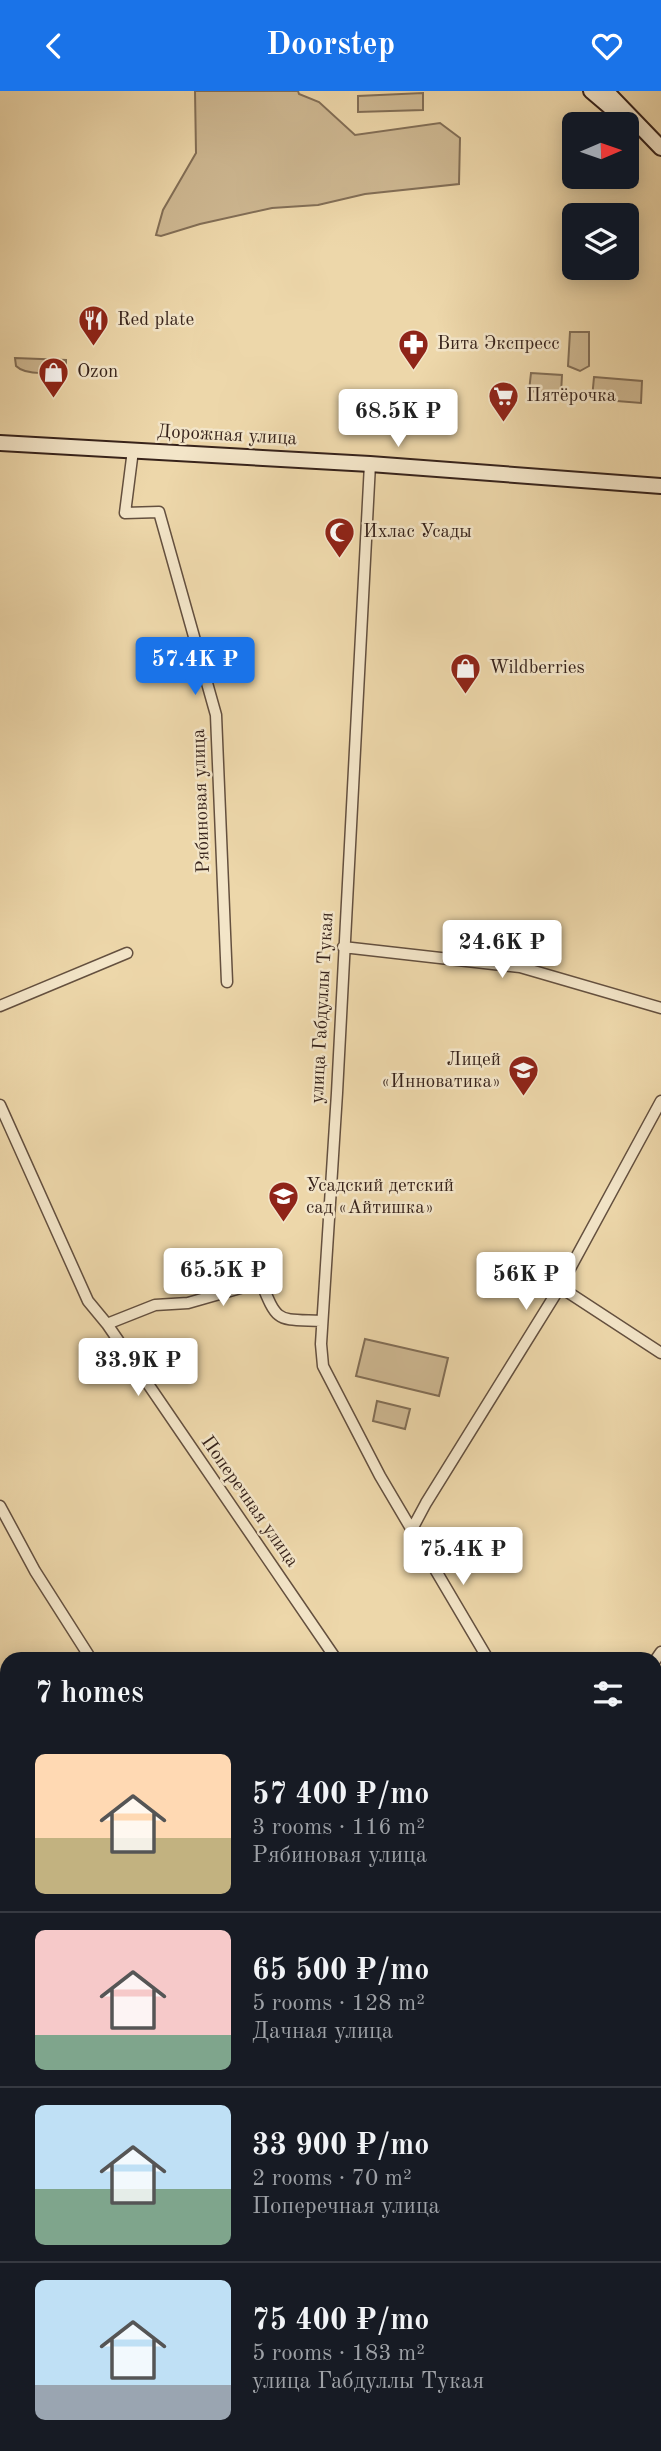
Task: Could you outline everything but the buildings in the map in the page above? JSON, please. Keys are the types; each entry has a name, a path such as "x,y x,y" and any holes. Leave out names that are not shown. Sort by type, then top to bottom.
{"street":[{"path":"591,91 646,134"},
{"path":"606,91 661,148"},
{"name":"Дорожная улица","path":"0,443 370,464 661,486"},
{"name":"Рябиновая улица","path":"133,450 125,513 159,512 216,715 227,982"},
{"name":"улица Габдуллы Тукая","path":"370,464 337,1093 321,1321 324,1366 380,1476 484,1652"},
{"path":"344,947 520,967 661,1008"},
{"path":"0,1006 127,953"},
{"path":"411,1531 559,1287 661,1101"},
{"name":"Поперечная улица","path":"0,1105 88,1301 107,1324 331,1652"},
{"path":"107,1324 155,1305 188,1303 261,1282 275,1314 282,1319 321,1321"},
{"path":"559,1287 661,1353"},
{"path":"0,1506 35,1571 87,1652"}],"shaded area":[{"path":"195,91 298,91 299,94 319,102 355,135 440,123 460,138 459,184 365,194 318,205 272,208 161,236 156,235 163,210 196,153"},
{"path":"423,93 423,110 358,112 358,96"},
{"path":"570,332 589,332 589,366 580,371 568,366"},
{"path":"15,358 66,360 66,366 49,373 33,373 16,366"},
{"path":"531,373 562,375 561,394 529,391"},
{"path":"594,377 642,381 641,403 592,399"},
{"path":"365,1339 448,1358 439,1396 356,1376"},
{"path":"377,1401 410,1409 405,1429 373,1421"}],"place":[{"name":"Red plate","path":"94,347"},
{"name":"Вита Экспресс","path":"414,371"},
{"name":"Ozon","path":"54,399"},
{"name":"Пятёрочка","path":"503,423"},
{"name":"Ихлас Усады","path":"340,559"},
{"name":"Wildberries","path":"466,695"},
{"name":"Лицей «Инноватика»","path":"524,1098"},
{"name":"Усадский детский сад «Айтишка»","path":"283,1224"}]}
